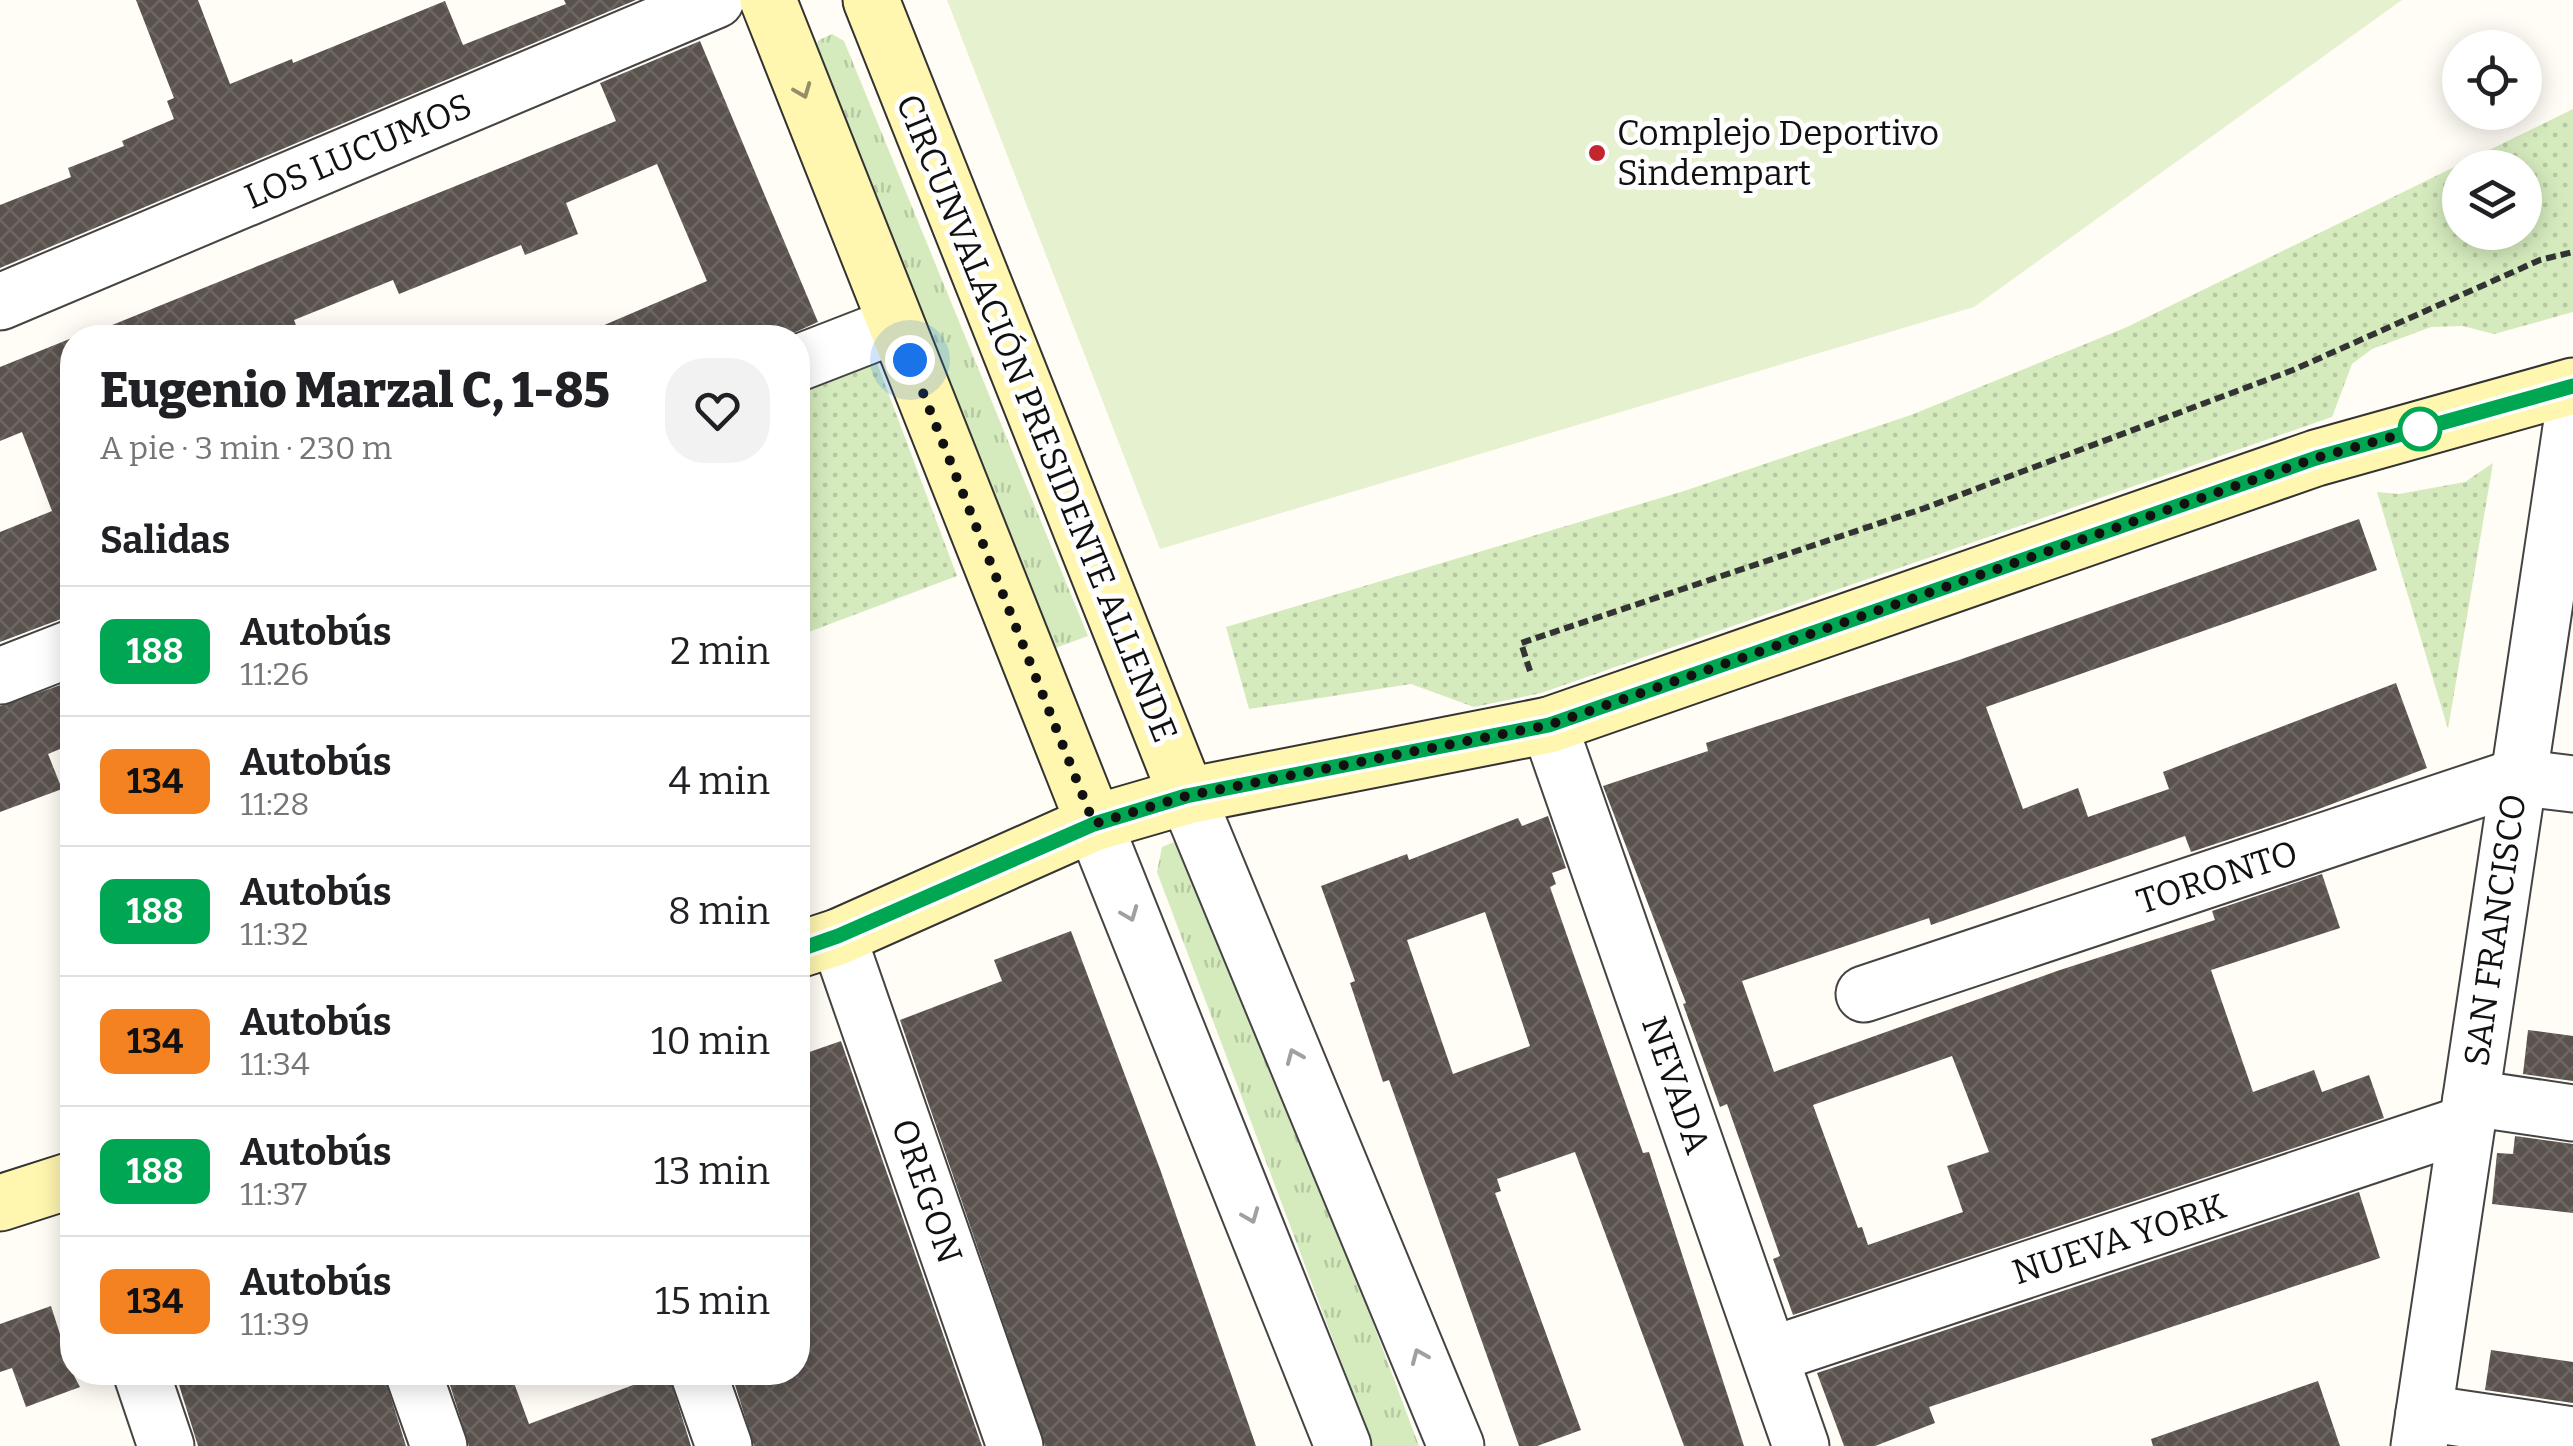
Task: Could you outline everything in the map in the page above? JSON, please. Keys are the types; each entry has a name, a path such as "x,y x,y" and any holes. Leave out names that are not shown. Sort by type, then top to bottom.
{"main road":[{"path":"768,0 1094,824"},
{"name":"CIRCUNVALACIÓN PRESIDENTE ALLENDE","path":"871,0 1186,796"},
{"path":"818,943 1094,824 1186,796 1549,725 2316,458 2573,386"},
{"path":"0,1202 60,1184"}],"street":[{"name":"LOS LUCUMOS","path":"0,302 716,0"},
{"path":"810,358 896,324"},
{"name":"SAN FRANCISCO","path":"2421,1430 2573,414"},
{"path":"0,676 60,653"},
{"name":"NEVADA","path":"1549,725 1800,1446"},
{"name":"TORONTO","path":"1864,994 2516,777 2573,784"},
{"name":"CIRCUNVALACIÓN PRESIDENTE ALLENDE","path":"1186,796 1456,1446"},
{"path":"1094,824 1343,1446"},
{"name":"OREGON","path":"818,943 1015,1446"},
{"name":"NUEVA YORK","path":"1771,1355 2468,1110 2573,1113"},
{"path":"145,1385 166,1446"},
{"path":"418,1385 439,1446"},
{"path":"703,1385 724,1446"},
{"path":"2421,1430 2573,1435"}],"path":[{"path":"1549,725 1521,643 1943,501 2293,370 2540,260 2573,252"}],"green space":[{"name":"Complejo Deportivo Sindempart","path":"947,0 2402,0 1974,307 1160,549"},
{"path":"832,34 844,41 1088,636 1053,649 813,52 819,40"},
{"path":"2573,109 2573,312 2494,334 2463,326 2431,327 2372,349 2352,364 2332,417 1541,693 1474,707 1411,684 1249,709 1226,627 1684,491 1911,415 2127,327 2442,173 2442,250 2542,250 2542,150 2489,150 2530,130 2542,130 2542,124"},
{"path":"874,355 957,576 810,631 810,381"},
{"path":"2493,463 2448,729 2377,492 2399,494 2465,482"},
{"path":"1179,840 1197,853 1419,1446 1373,1446 1157,872 1162,847"}],"building":[{"path":"136,0 198,0 230,84 292,59 293,63 445,1 463,45 566,4 564,0 636,0 0,268 0,205 71,177 68,168 124,146 122,141 174,119 167,101 174,98"},
{"path":"700,41 818,322 810,326 604,325 707,281 657,164 566,203 578,234 525,255 521,245 399,294 393,280 294,320 296,325 112,325 616,121 600,83"},
{"path":"60,343 60,619 0,642 0,532 52,511 22,432 0,441 0,367"},
{"path":"2359,519 2377,570 1986,707 2023,809 2078,788 2088,817 2169,789 2163,772 2396,683 2427,768 2191,852 2185,836 1931,925 1929,918 1742,981 1774,1072 2057,971 2215,920 2212,911 2322,874 2340,928 2211,970 2253,1092 2314,1070 2322,1092 2369,1075 2384,1118 1793,1315 1773,1259 1780,1256 1727,1104 1720,1107 1683,1004 1686,1003 1603,786 1708,751 1706,743 1959,660","holes":["1952,1056 1989,1152 1947,1166 1963,1212 1868,1245 1862,1227 1858,1228 1813,1105"]},
{"path":"60,685 60,749 48,754 60,790 0,812 0,706"},
{"path":"1548,816 1566,868 1552,873 1556,884 1550,887 1643,1153 1649,1152 1744,1446 1684,1446 1575,1152 1497,1179 1501,1191 1495,1193 1581,1430 1537,1446 1519,1446 1389,1080 1383,1082 1350,983 1355,981 1321,886 1407,854 1409,860 1518,818 1522,826","holes":["1485,912 1530,1046 1453,1074 1407,940"]},
{"path":"1071,931 1160,1169 1256,1446 1045,1446 900,1020 1002,981 994,960"},
{"path":"2528,1030 2573,1036 2573,1081 2523,1074"},
{"path":"841,1041 982,1446 754,1446 735,1385 810,1385 810,1052"},
{"path":"2515,1136 2573,1144 2573,1213 2492,1204 2497,1153 2513,1154"},
{"path":"2359,1192 2380,1258 1929,1407 1935,1423 1875,1446 1844,1446 1817,1373"},
{"path":"51,1306 60,1334 60,1385 80,1387 26,1407 12,1368 0,1372 0,1324"},
{"path":"2491,1350 2573,1362 2573,1403 2485,1390"},
{"path":"2318,1381 2340,1446 2153,1446 2151,1439"},
{"path":"179,1385 387,1385 406,1446 198,1446"},
{"path":"450,1385 515,1385 529,1424 633,1385 672,1385 691,1446 469,1446"}],"bus line":[{"name":"188","path":"810,946 1094,824 1186,796 1549,725 2316,458 2573,386"}],"place":[{"name":"Complejo Deportivo Sindempart","path":"1597,153"}],"route":[{"path":"910,360 1094,824 1186,796 1549,725 2316,458 2420,429"}]}
